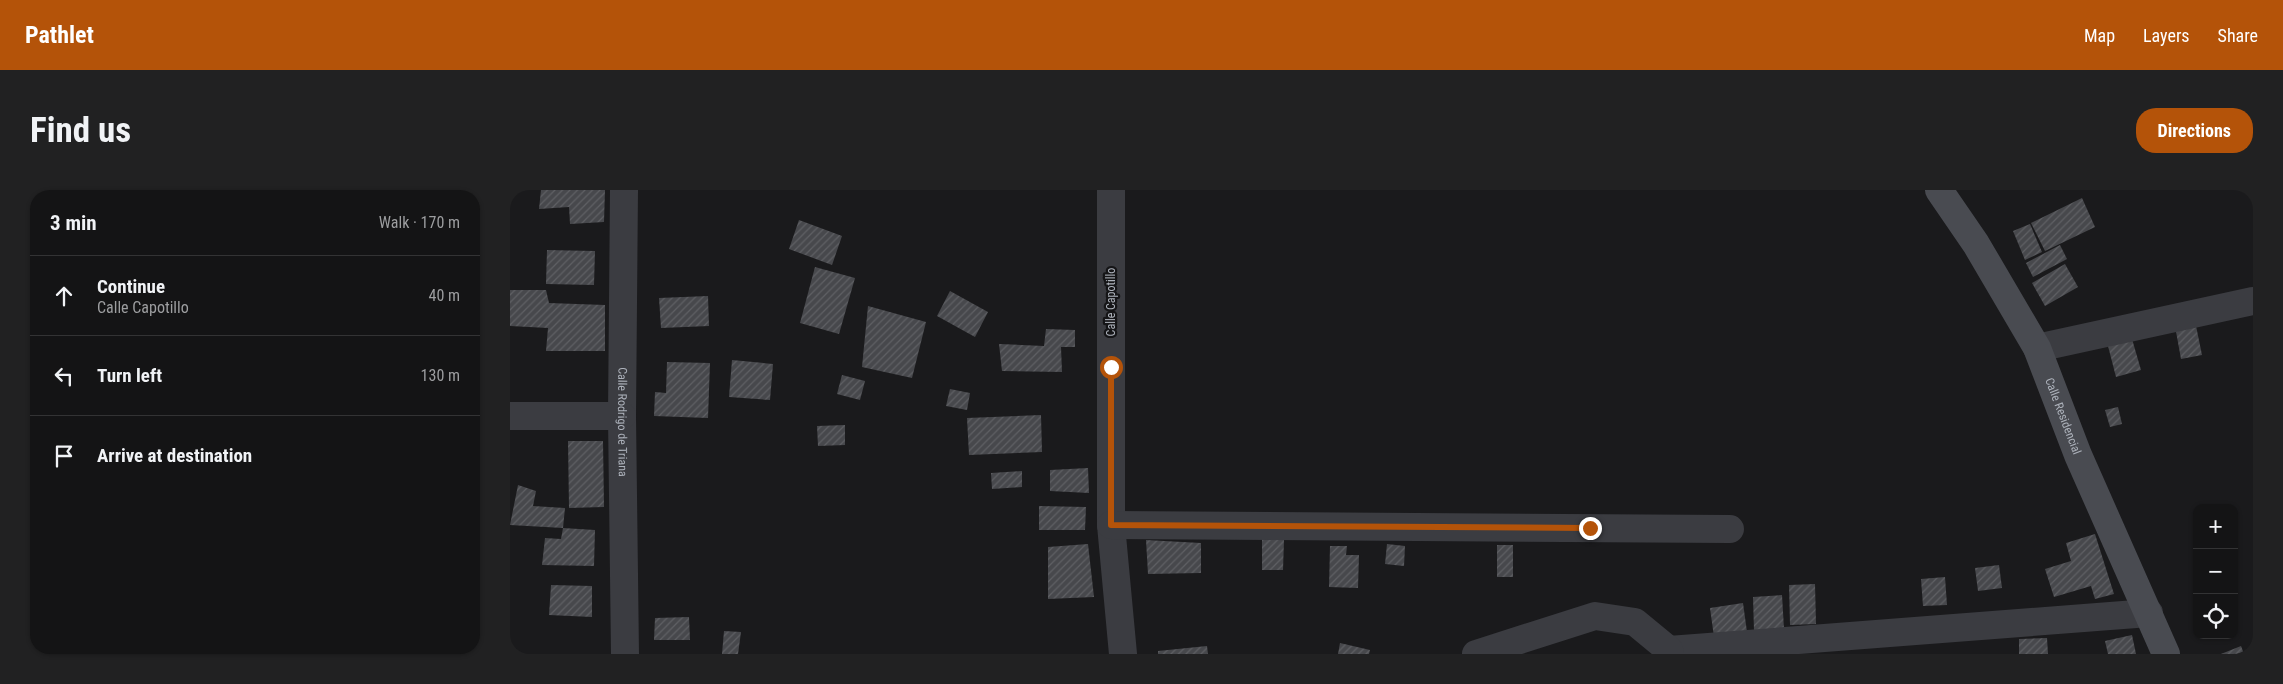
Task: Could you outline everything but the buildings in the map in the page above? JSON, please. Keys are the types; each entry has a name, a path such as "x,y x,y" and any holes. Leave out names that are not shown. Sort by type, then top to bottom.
{"main road":[{"name":"Calle Residencial","path":"1939,190 1976,244 2037,348 2078,454 2166,654"}],"street":[{"name":"Calle Rodrigo de Triana","path":"624,190 622,416 625,654"},
{"name":"Calle Capotillo","path":"1111,190 1111,525 1123,654"},
{"path":"2037,348 2253,302"},
{"path":"510,416 622,416"},
{"path":"1111,525 1730,529"},
{"path":"1476,654 1595,616 1635,622 1669,652 2149,613"}],"route":[{"path":"1111,367 1111,525 1590,528"}]}
